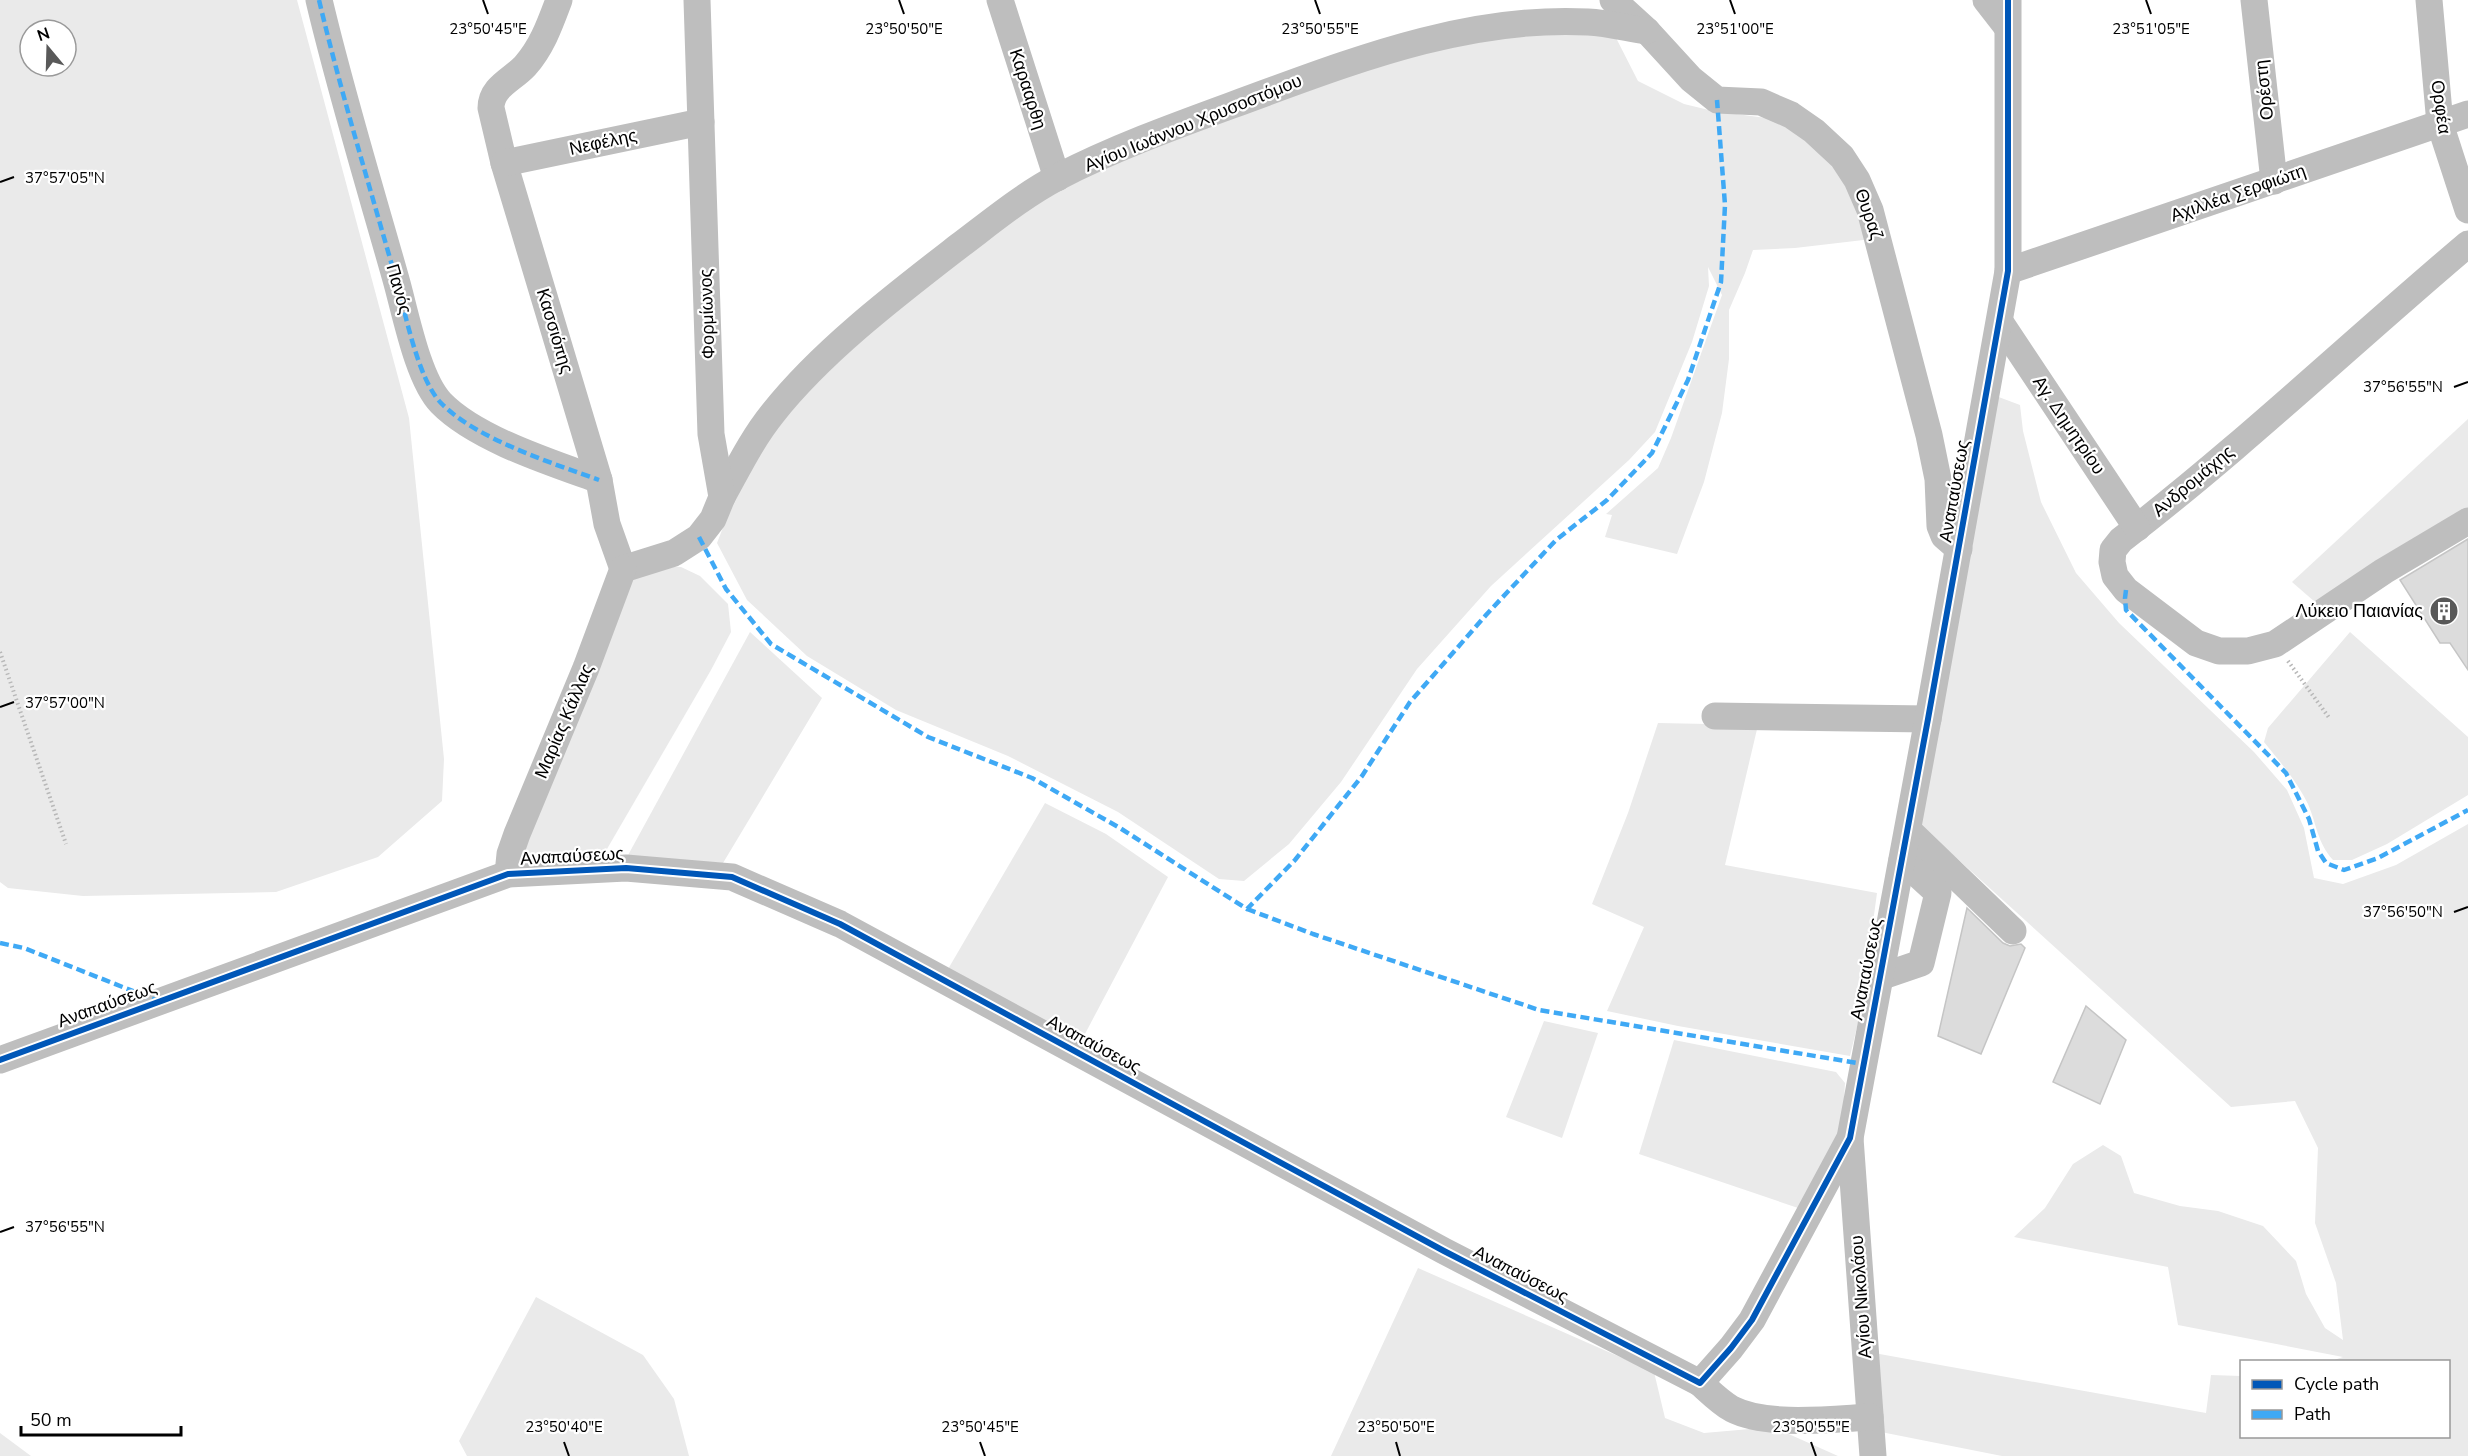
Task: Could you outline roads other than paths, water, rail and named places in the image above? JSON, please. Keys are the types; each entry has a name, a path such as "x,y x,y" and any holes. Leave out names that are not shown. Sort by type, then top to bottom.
{"street":[{"name":"Πανός","path":"320,0 333,60 431,391 443,405 481,432 599,480"},
{"name":"Κασσιόπης","path":"559,0 540,46 525,66 494,92 491,108 504,163 599,480 608,524 623,569"},
{"name":"Φορμίωνος","path":"697,0 711,434 722,497"},
{"name":"Καρααρθη","path":"1000,0 1057,178"},
{"name":"Θυραζ","path":"1614,0 1647,31 1691,79 1718,100 1761,102 1791,115 1814,131 1842,157 1857,180 1870,210 1929,435 1938,479 1940,526 1944,536 1959,549"},
{"path":"1986,0 2007,27"},
{"name":"Αναπαύσεως","path":"0,1060 508,874 626,868 732,877 840,924 1444,1251 1700,1383 1752,1320 1850,1138 1908,830 2008,271 2008,0"},
{"name":"Ορέστη","path":"2254,0 2274,181"},
{"name":"Ορφέα","path":"2429,0 2440,124 2468,210"},
{"name":"Αγίου Ιωάννου Χρυσοστόμου","path":"722,497 751,445 774,411 837,347 935,265 1027,196 1057,178 1128,145 1225,108 1353,61 1413,44 1498,25 1588,22 1647,31"},
{"name":"Αχιλλέα Σερφιώτη","path":"2008,271 2468,114"},
{"name":"Νεφέλης","path":"504,163 701,122"},
{"name":"Ανδρομάχης","path":"2468,244 2279,409 2121,540 2113,550 2115,576 2135,597 2196,643 2219,651 2248,651 2275,644 2384,571 2468,520"},
{"name":"Αγ. Δημητρίου","path":"2000,322 2137,528"},
{"path":"623,569 674,553 699,537 713,519 722,497"},
{"name":"Μαρίας Κάλλας","path":"508,874 510,854 517,834 586,668 623,569"},
{"path":"1715,716 1928,719"},
{"path":"1908,830 2013,931"},
{"path":"1880,977 1921,963 1938,893 1902,860"},
{"name":"Αγίου Νικολάου","path":"1850,1138 1873,1456"},
{"path":"1700,1383 1732,1409 1750,1416 1801,1421 1870,1417"}],"place":[{"name":"Λύκειο Παιανίας","path":"2444,611"}]}
